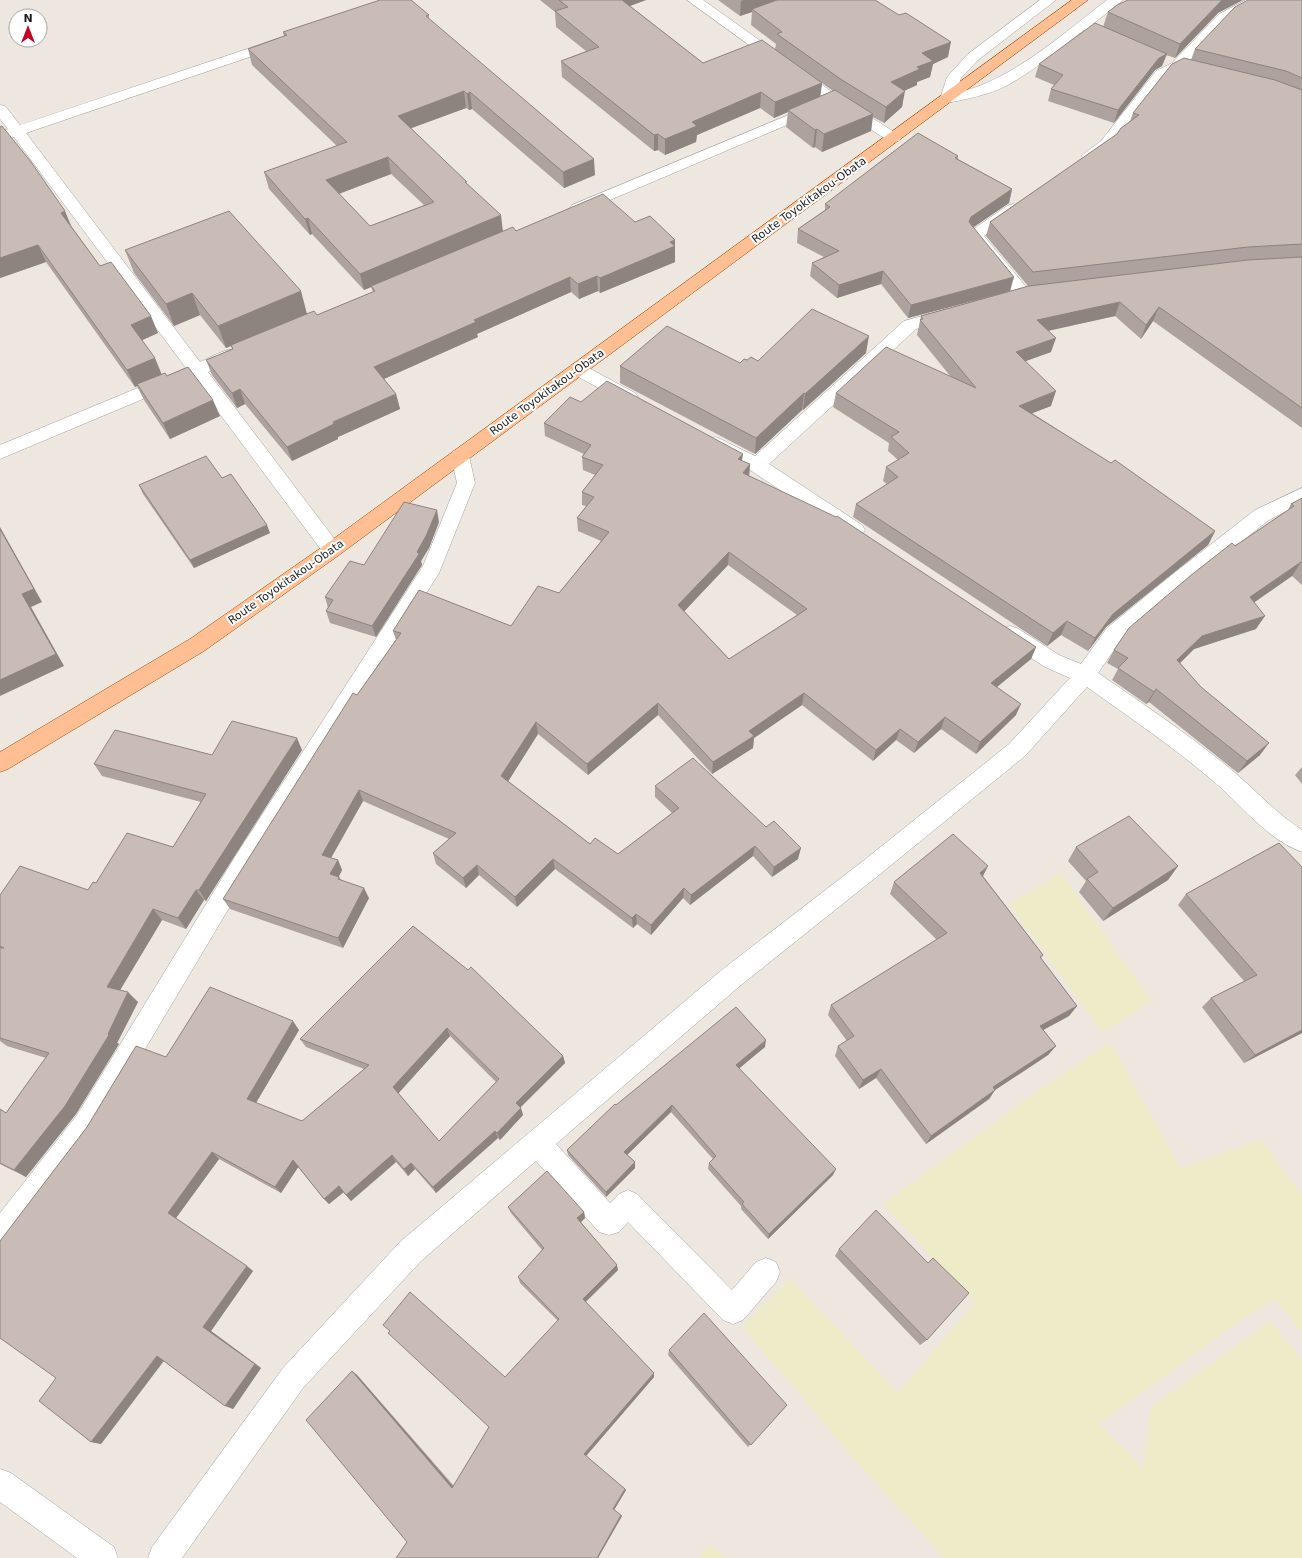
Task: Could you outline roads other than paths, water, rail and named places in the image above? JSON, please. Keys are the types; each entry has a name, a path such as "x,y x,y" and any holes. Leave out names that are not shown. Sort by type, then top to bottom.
{"main road":[{"name":"Route Toyokitakou-Obata","path":"0,763 197,645 332,550 1082,0"}],"street":[{"path":"694,0 834,100 894,138"},
{"path":"1049,0 973,57 954,77 947,99 976,93 1001,83 1035,61 1116,0"},
{"path":"1080,162 1106,144 1161,74 1184,67 1224,17 1256,0"},
{"path":"731,26 745,21"},
{"path":"1083,25 1126,44"},
{"path":"0,137 293,38"},
{"path":"1162,59 1184,67"},
{"path":"563,215 834,100"},
{"path":"0,109 332,550"},
{"path":"1024,294 975,235 1028,199"},
{"path":"758,466 910,325 963,310"},
{"path":"0,452 247,349"},
{"path":"578,369 647,406"},
{"path":"702,436 758,466 869,540"},
{"path":"0,1234 86,1124 246,859 432,568 466,483 460,456"},
{"path":"163,1558 293,1378 411,1251 732,977 872,868 1017,750 1085,675 1114,634 1175,583 1262,515 1302,495"},
{"path":"993,622 1052,661 1085,675 1181,742 1221,774 1277,826 1302,842"},
{"path":"538,1143 609,1222 628,1203 733,1310 766,1272"},
{"path":"0,1484 103,1558"}]}
